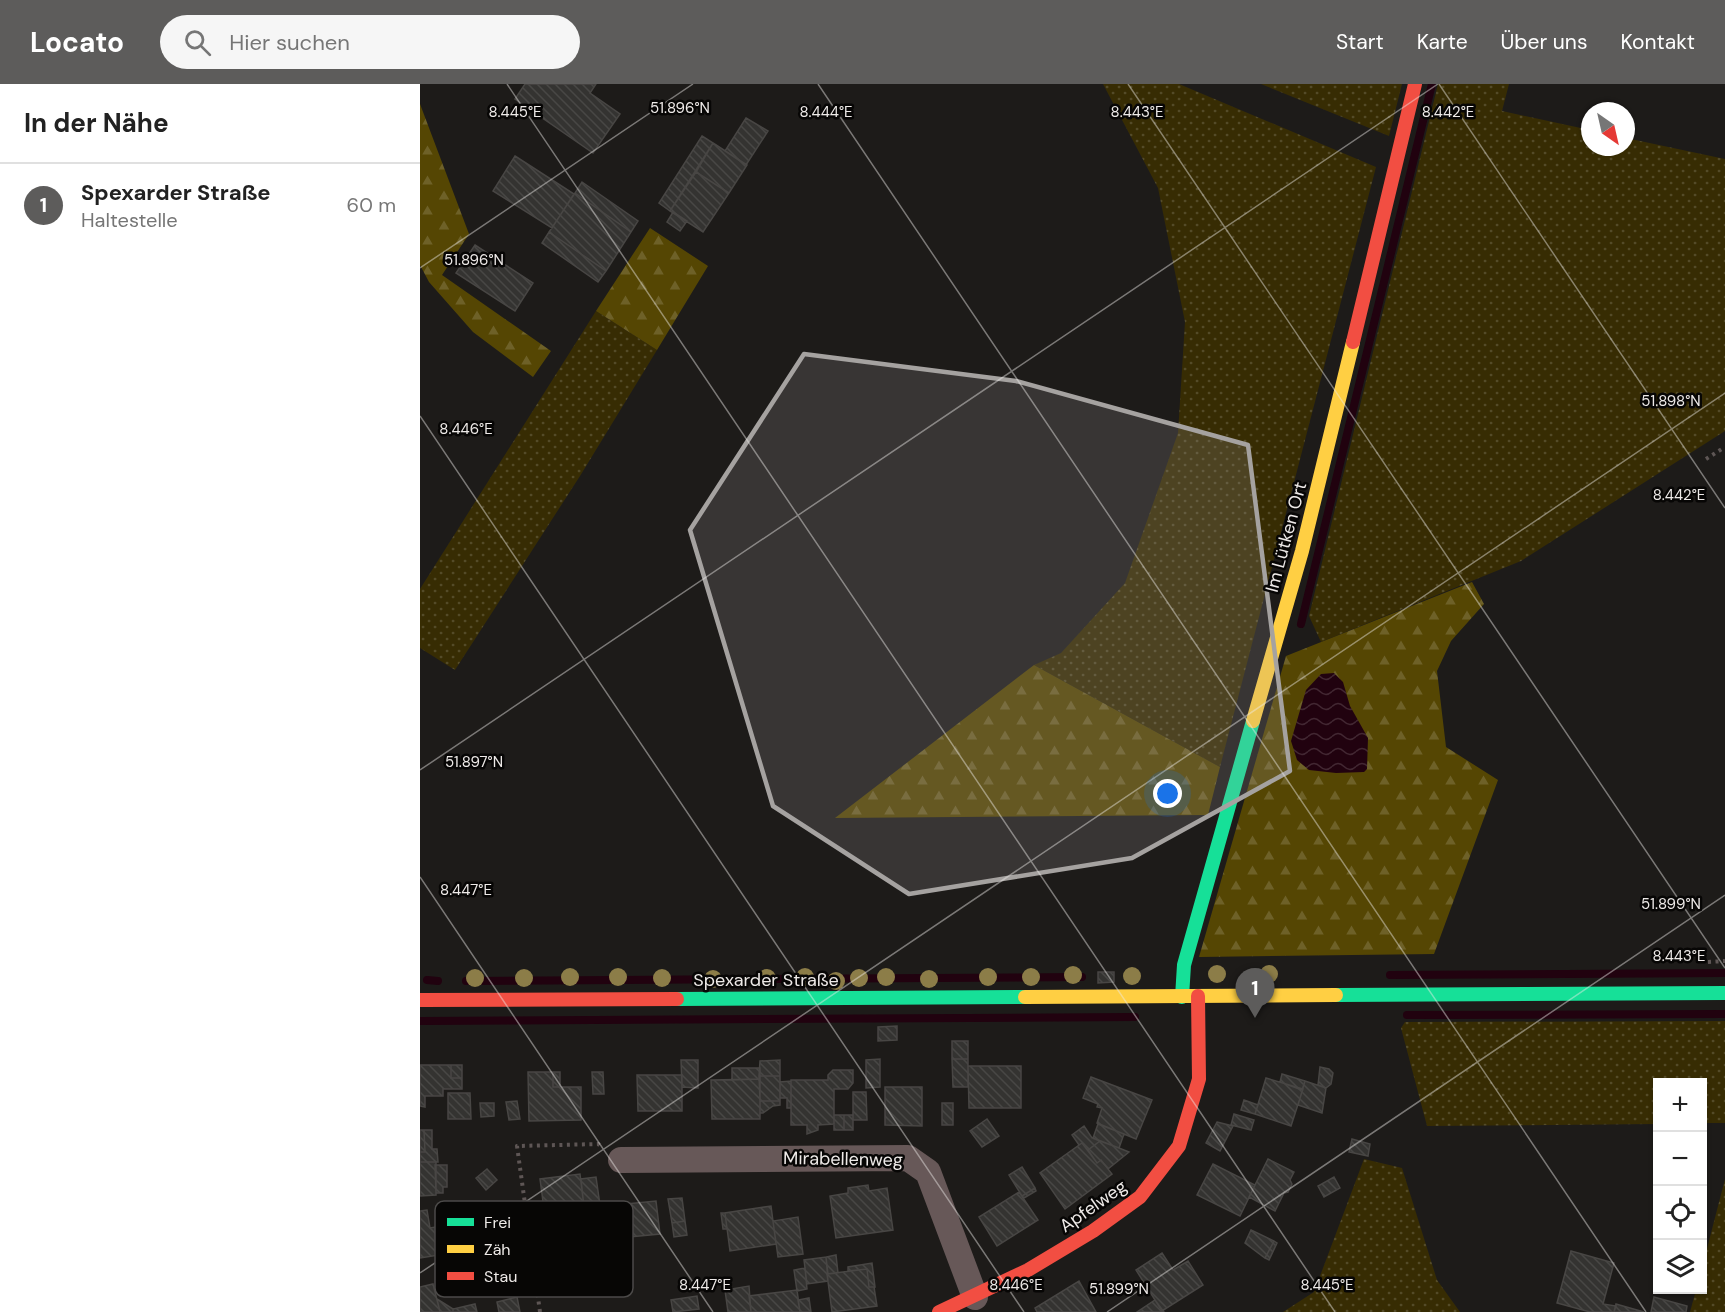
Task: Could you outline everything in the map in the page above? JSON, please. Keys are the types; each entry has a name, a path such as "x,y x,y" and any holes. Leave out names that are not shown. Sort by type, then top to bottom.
{"street":[{"name":"Im Lütken Ort","path":"1182,997 1184,965 1302,551 1415,84"},
{"name":"Spexarder Straße","path":"420,1000 1725,993"},
{"name":"Apfelweg","path":"939,1312 975,1297 1038,1265 1093,1231 1140,1197 1179,1146 1199,1079 1198,996"},
{"name":"Mirabellenweg","path":"621,1160 908,1158 928,1172 975,1297"}],"path":[{"path":"1706,459 1725,447"},
{"path":"525,1201 517,1146 598,1144 621,1160"},
{"path":"538,1297 540,1312"}],"highlighted area":[{"path":"804,354 1016,381 1248,445 1290,771 1132,858 909,894 773,806 690,530"}],"shaded area":[{"path":"1103,84 1179,84 1376,167 1220,767 1034,665 1061,653 1125,583 1178,433 1185,322 1158,188"},
{"path":"1261,84 1402,84 1389,136"},
{"path":"1438,84 1509,84 1502,111 1581,128 1581,156 1635,156 1635,140 1725,159 1725,431 1521,561 1321,642 1309,616"},
{"path":"596,311 657,350 580,476 455,670 420,648 420,589"},
{"path":"1725,1021 1725,1123 1707,1123 1707,1078 1653,1078 1653,1124 1427,1126 1401,1028 1405,1022"},
{"path":"1364,1159 1402,1168 1437,1280 1460,1312 1283,1312 1314,1292"},
{"path":"1725,1179 1725,1312 1690,1312 1695,1294 1707,1294 1707,1249"}],"green space":[{"path":"420,104 469,234 442,275 551,351 533,377 473,332 429,282 420,265"},
{"path":"650,228 708,266 657,350 596,311"},
{"path":"1472,582 1484,604 1451,641 1437,671 1446,747 1498,780 1434,954 1199,957 1286,656"},
{"path":"1034,665 1220,767 1208,815 835,818"}],"water":[{"path":"1334,673 1343,682 1350,706 1368,738 1367,769 1364,772 1336,773 1309,770 1297,760 1291,741 1306,690 1321,674"}],"building":[{"path":"525,84 596,84 590,93 620,114 593,153 515,99"},
{"path":"746,118 768,131 746,165 725,151"},
{"path":"702,136 713,143 670,211 659,203"},
{"path":"713,143 747,165 729,193 696,172"},
{"path":"515,156 574,194 552,228 493,191"},
{"path":"696,172 729,193 703,232 670,211"},
{"path":"582,182 638,221 631,232 575,193"},
{"path":"575,193 631,232 606,271 549,232"},
{"path":"673,212 687,221 680,231 667,222"},
{"path":"549,232 606,271 598,282 542,243"},
{"path":"475,245 533,283 515,311 456,273"},
{"path":"1098,972 1114,972 1114,982 1098,983"},
{"path":"897,1026 897,1040 878,1041 878,1027"},
{"path":"952,1041 968,1041 968,1059 952,1059"},
{"path":"880,1059 880,1087 866,1088 866,1060"},
{"path":"952,1059 968,1059 968,1087 953,1087"},
{"path":"681,1060 698,1060 698,1088 682,1087"},
{"path":"780,1060 780,1076 759,1076 760,1061"},
{"path":"420,1065 451,1065 451,1078 462,1078 462,1089 443,1089 443,1096 425,1096 425,1107 420,1106"},
{"path":"451,1065 462,1065 462,1078 451,1078"},
{"path":"968,1066 1021,1066 1021,1108 969,1108"},
{"path":"1320,1067 1329,1069 1333,1073 1331,1084 1326,1088 1318,1085"},
{"path":"732,1068 760,1068 760,1079 732,1080"},
{"path":"833,1070 853,1070 853,1083 848,1089 834,1089 834,1124 818,1125 818,1130 807,1134 807,1125 791,1125 791,1080 828,1080 828,1075"},
{"path":"528,1072 553,1072 553,1087 581,1087 581,1120 529,1121"},
{"path":"553,1072 560,1072 560,1087 553,1087"},
{"path":"592,1072 603,1072 604,1094 593,1094"},
{"path":"1282,1074 1305,1081 1302,1090 1280,1082"},
{"path":"637,1075 682,1075 682,1111 638,1111"},
{"path":"759,1076 780,1076 780,1101 760,1101"},
{"path":"1091,1077 1152,1100 1136,1139 1097,1123 1102,1108 1083,1098"},
{"path":"1266,1078 1303,1089 1291,1126 1255,1114"},
{"path":"760,1079 760,1119 712,1119 711,1080"},
{"path":"791,1081 791,1108 787,1108 787,1098 780,1098 780,1082"},
{"path":"1305,1081 1326,1088 1322,1113 1298,1105"},
{"path":"885,1087 922,1087 922,1126 885,1125"},
{"path":"853,1092 866,1092 867,1120 853,1120"},
{"path":"448,1093 470,1093 471,1119 448,1119"},
{"path":"1244,1100 1258,1105 1255,1114 1241,1110"},
{"path":"517,1101 520,1119 509,1120 506,1102"},
{"path":"760,1101 780,1101 780,1105 760,1113"},
{"path":"480,1103 494,1103 494,1116 481,1117"},
{"path":"942,1103 953,1103 953,1125 942,1125"},
{"path":"1234,1114 1254,1120 1251,1130 1231,1125"},
{"path":"834,1115 844,1115 844,1130 834,1130"},
{"path":"844,1115 853,1115 853,1130 844,1130"},
{"path":"987,1119 999,1136 982,1147 970,1131"},
{"path":"1217,1122 1233,1126 1220,1151 1206,1143"},
{"path":"1098,1124 1124,1134 1119,1148 1093,1138"},
{"path":"1084,1126 1092,1138 1100,1141 1088,1150 1082,1143 1079,1145 1072,1135"},
{"path":"420,1130 424,1130 425,1152 420,1152"},
{"path":"424,1130 432,1130 432,1149 437,1149 438,1162 420,1162 420,1152 425,1152"},
{"path":"1352,1139 1370,1144 1368,1156 1349,1152"},
{"path":"1100,1141 1129,1152 1108,1169 1101,1160 1097,1163 1088,1150"},
{"path":"1082,1143 1097,1163 1101,1160 1112,1174 1065,1209 1040,1173"},
{"path":"1268,1159 1294,1172 1290,1180 1292,1184 1288,1192 1284,1193 1275,1211 1249,1197"},
{"path":"420,1162 436,1162 436,1195 420,1196"},
{"path":"1213,1164 1255,1185 1240,1216 1197,1195"},
{"path":"435,1165 447,1165 447,1187 443,1187 443,1193 436,1193"},
{"path":"1022,1167 1035,1188 1022,1196 1009,1175"},
{"path":"487,1169 497,1180 486,1190 476,1178"},
{"path":"580,1174 583,1201 543,1201 540,1179"},
{"path":"596,1177 599,1201 583,1201 581,1179"},
{"path":"1334,1177 1340,1188 1324,1197 1318,1186"},
{"path":"868,1185 869,1191 887,1188 893,1230 836,1238 830,1196 848,1193 848,1188"},
{"path":"1035,1188 1036,1191 1024,1198 1022,1196"},
{"path":"1019,1192 1038,1220 997,1246 979,1217"},
{"path":"682,1198 685,1221 672,1223 668,1199"},
{"path":"656,1201 660,1234 633,1237 633,1203"},
{"path":"771,1206 776,1244 730,1251 725,1213"},
{"path":"427,1210 430,1228 435,1227 435,1256 420,1258 420,1211"},
{"path":"721,1213 725,1213 727,1229 723,1229"},
{"path":"798,1217 803,1254 778,1257 773,1221"},
{"path":"685,1221 687,1235 674,1237 672,1223"},
{"path":"1251,1230 1274,1241 1265,1258 1245,1243"},
{"path":"1274,1241 1277,1243 1269,1260 1265,1258"},
{"path":"1571,1251 1614,1263 1603,1304 1616,1306 1614,1312 1590,1312 1557,1303"},
{"path":"1162,1253 1173,1270 1188,1261 1203,1285 1162,1311 1136,1270"},
{"path":"836,1255 838,1273 828,1274 826,1257"},
{"path":"826,1257 828,1281 807,1284 804,1260"},
{"path":"872,1263 875,1287 869,1287 867,1269 848,1271 848,1267"},
{"path":"805,1268 807,1289 797,1291 794,1270"},
{"path":"867,1269 869,1287 874,1287 877,1306 832,1312 827,1274"},
{"path":"1079,1281 1096,1312 1037,1312 1035,1308"},
{"path":"433,1284 440,1312 420,1312 420,1287"},
{"path":"749,1286 751,1312 728,1312 725,1290"},
{"path":"797,1290 800,1312 751,1312 749,1296"},
{"path":"697,1296 699,1309 673,1312 671,1300"},
{"path":"517,1297 520,1312 499,1312 497,1302"},
{"path":"1654,1297 1687,1306 1686,1312 1651,1312"},
{"path":"809,1298 811,1312 800,1312 798,1300"},
{"path":"437,1299 453,1309 453,1312 440,1312"},
{"path":"1155,1300 1164,1312 1137,1312"},
{"path":"475,1304 477,1312 453,1312 453,1309"},
{"path":"1616,1304 1644,1312 1614,1312"}],"waterway":[{"path":"1301,624 1432,84"},
{"path":"1390,975 1725,973"},
{"path":"466,981 1082,977"},
{"path":"427,980 438,981"},
{"path":"1407,1015 1725,1014"},
{"path":"420,1021 1135,1017"}],"traffic: fast":[{"path":"1182,997 1184,965 1253,721"},
{"path":"1336,995 1725,993"},
{"path":"677,999 1025,997"}],"traffic: slow":[{"path":"1253,721 1302,551 1353,342"},
{"path":"1025,997 1336,995"}],"traffic: jam":[{"path":"1353,342 1415,84"},
{"path":"939,1312 1028,1270 1093,1231 1140,1197 1179,1146 1199,1079 1198,996"},
{"path":"420,1000 677,999"}],"place":[{"name":"Spexarder Straße","path":"1255,1018"}]}
